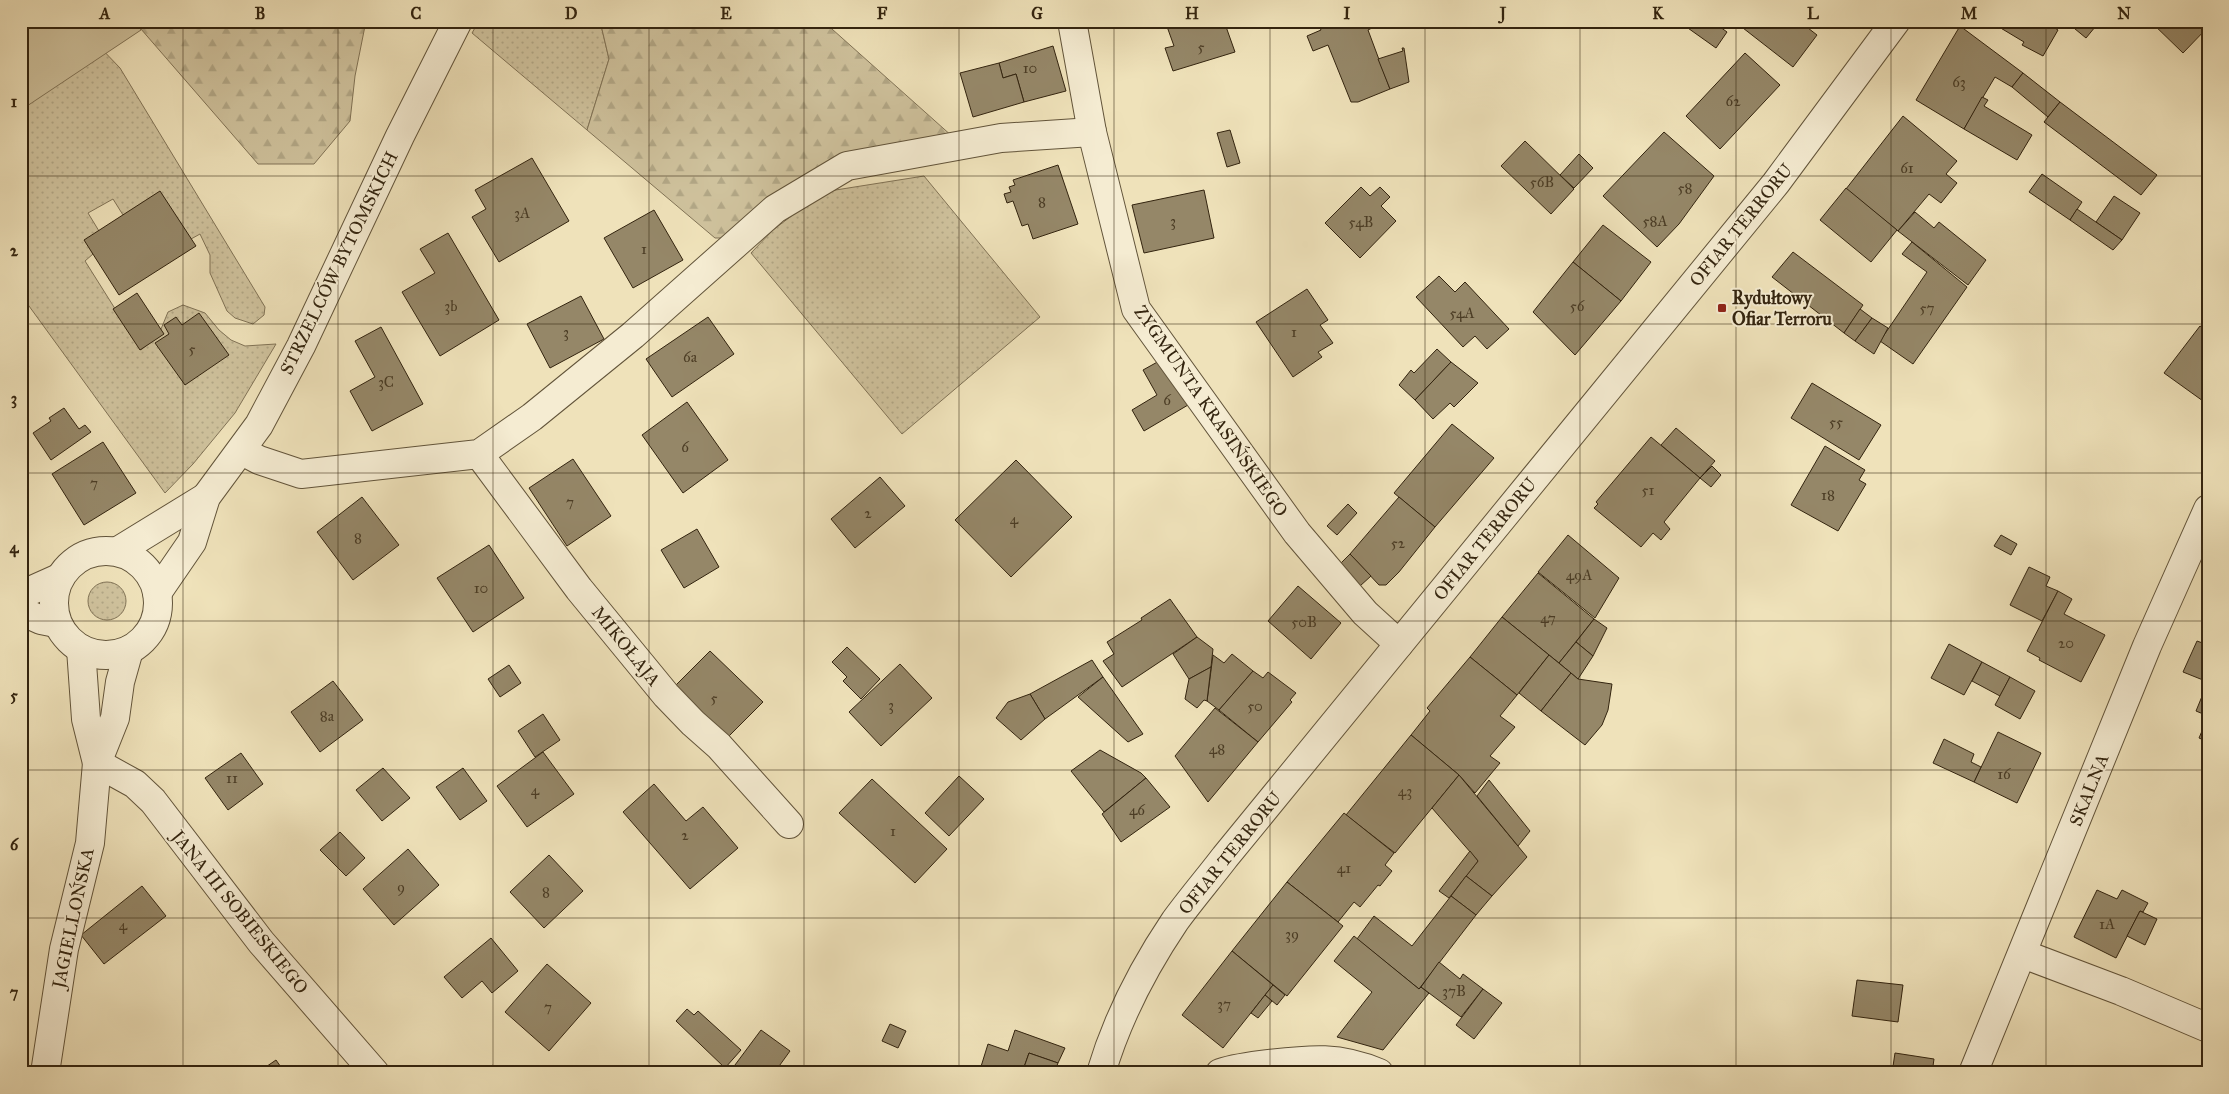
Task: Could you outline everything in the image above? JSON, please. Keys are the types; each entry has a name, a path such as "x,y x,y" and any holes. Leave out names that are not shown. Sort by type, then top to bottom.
{"street":[{"name":"STRZELCÓW BYTOMSKICH","path":"206,497 242,451 259,425 301,346 400,136 458,21"},
{"name":"ZYGMUNTA KRASIŃSKIEGO","path":"1072,21 1092,132 1136,309 1297,533 1365,613 1399,644"},
{"name":"OFIAR TERRORU","path":"1105,1071 1123,1014 1140,978 1176,921 1399,644 1776,183 1864,68 1896,21"},
{"path":"242,451 259,460 301,474 479,454 532,417 633,335 774,208 846,166 1001,138 1092,132"},
{"name":"MIKOŁAJA","path":"479,454 579,589 666,695 719,746 789,824"},
{"path":"118,551 206,497"},
{"path":"157,593 192,542 206,497"},
{"name":"SKALNA","path":"1973,1073 2147,646 2208,510"},
{"path":"118,551 132,557 152,579 157,593 156,619 150,631 129,650 104,655 91,654 81,649 63,633 56,623 54,595 59,578 67,567 79,558 91,552 118,551"},
{"path":"21,595 59,578"},
{"path":"21,610 41,620 56,623"},
{"path":"81,649 86,719 97,763"},
{"path":"97,763 115,718 120,682 129,650"},
{"name":"JAGIELLOŃSKA","path":"45,1073 64,950 90,843 97,763"},
{"name":"JANA III SOBIESKIEGO","path":"97,763 135,784 153,801 262,942 375,1073"},
{"path":"2023,954 2121,991 2208,1028"},
{"path":"1220,1073 1235,1068 1317,1058 1362,1066 1379,1073"}],"green space":[{"path":"21,21 134,21 141,30 21,110"},
{"path":"75,21 120,68 265,307 264,315 253,324 235,318 227,311 210,273 210,255 200,234 191,239 123,215 113,199 88,213 99,231 93,254 85,261 141,350 159,334 168,312 183,305 205,313 219,330 231,340 245,346 276,344 235,413 193,464 165,493 21,295 21,44"},
{"path":"134,21 366,21 355,76 350,121 314,164 258,164"},
{"path":"479,21 600,21 609,59 587,130 472,33"},
{"path":"600,21 823,21 953,137 854,154 730,238 715,238 587,130 609,59"},
{"path":"924,176 1040,317 902,434 751,253 773,230 823,192"},
{"path":"107,582 121,587 126,601 121,615 107,620 93,615 88,601 93,587"}],"building":[{"path":"1165,21 1224,21 1235,52 1173,71 1165,48 1174,46"},
{"path":"1317,21 1372,21 1374,27 1368,30 1390,89 1358,102 1351,102 1328,45 1313,51 1307,36 1321,30"},
{"path":"1678,21 1712,21 1727,32 1716,48"},
{"path":"1734,21 1799,21 1817,35 1793,67"},
{"path":"1989,21 2044,21 2058,30 2043,56 2022,45 2024,42"},
{"path":"2071,21 2100,21 2086,38 2069,24"},
{"path":"2150,21 2208,21 2208,27 2183,53"},
{"path":"1960,26 2023,73 2012,87 1995,77 1964,129 1916,100"},
{"path":"1053,46 1066,91 1024,102 1016,74 1003,78 999,63"},
{"path":"1402,48 1404,48 1409,82 1390,89 1378,59 1403,51"},
{"path":"1745,53 1780,85 1720,149 1686,116"},
{"path":"999,63 1003,78 1016,74 1024,102 973,117 960,73"},
{"path":"2023,73 2060,102 2048,117 2012,87"},
{"path":"2208,80 2208,91 2202,85"},
{"path":"1982,97 1988,100 1984,106 2032,135 2017,160 1964,129"},
{"path":"2060,102 2157,175 2141,195 2044,122"},
{"path":"1903,116 1957,161 1946,174 1957,183 1941,203 1929,194 1898,231 1846,189"},
{"path":"1230,130 1240,163 1227,167 1217,133"},
{"path":"1664,132 1714,176 1679,224 1657,247 1603,196"},
{"path":"1525,141 1574,189 1551,214 1501,166"},
{"path":"1579,154 1593,168 1574,188 1560,175"},
{"path":"532,158 569,221 499,262 472,217 486,209 475,190"},
{"path":"1058,165 1078,224 1033,239 1028,224 1022,226 1013,201 1007,203 1004,194 1011,192 1009,187 1015,185 1013,180"},
{"path":"2042,174 2082,202 2070,220 2029,192"},
{"path":"1361,187 1370,196 1380,187 1390,197 1381,206 1396,221 1360,258 1325,223"},
{"path":"1846,188 1897,230 1871,262 1820,220"},
{"path":"1204,190 1214,238 1144,253 1132,205"},
{"path":"160,191 196,246 119,295 84,240"},
{"path":"2114,196 2140,213 2122,240 2096,222"},
{"path":"2077,209 2122,240 2113,250 2070,220"},
{"path":"654,210 683,260 633,288 604,238"},
{"path":"1915,212 1934,228 1939,222 1986,260 1968,285 1898,231"},
{"path":"1603,225 1651,262 1621,301 1573,262"},
{"path":"448,233 499,320 440,356 402,292 435,273 420,249"},
{"path":"1912,242 1967,287 1913,364 1880,341 1927,272 1902,254"},
{"path":"1793,252 1863,305 1844,333 1772,277"},
{"path":"1573,262 1621,301 1575,355 1533,312"},
{"path":"1439,276 1455,292 1465,282 1509,329 1487,349 1475,336 1463,347 1416,297"},
{"path":"1307,289 1328,320 1320,325 1333,343 1318,352 1322,357 1293,377 1256,322"},
{"path":"137,293 164,334 140,350 113,309"},
{"path":"581,296 604,339 550,368 527,324"},
{"path":"1860,309 1872,318 1855,341 1844,333"},
{"path":"199,313 229,355 185,385 155,343 169,334 164,325 176,317 182,325"},
{"path":"708,317 734,354 672,397 646,359"},
{"path":"1872,318 1888,328 1874,354 1855,341"},
{"path":"2200,326 2208,331 2208,395 2203,401 2164,373"},
{"path":"381,327 423,404 372,431 350,391 375,377 355,341"},
{"path":"1437,349 1451,362 1415,400 1399,385 1411,370 1414,373"},
{"path":"1161,360 1188,405 1144,431 1132,410 1157,395 1143,370"},
{"path":"1451,362 1478,383 1454,407 1450,403 1433,419 1415,400"},
{"path":"1812,383 1881,425 1859,460 1791,418"},
{"path":"687,402 728,460 683,493 642,435"},
{"path":"64,408 79,429 85,425 91,432 51,460 33,433 51,421 49,418"},
{"path":"1452,424 1494,458 1435,527 1394,493"},
{"path":"1676,428 1715,461 1700,478 1661,445"},
{"path":"1651,437 1700,478 1664,522 1670,529 1661,540 1653,533 1641,547 1594,508 1598,504 1596,502"},
{"path":"103,442 136,493 84,525 52,474"},
{"path":"1825,446 1865,470 1859,480 1866,484 1838,531 1791,505"},
{"path":"573,459 611,516 567,546 529,488"},
{"path":"1016,460 1072,517 1011,577 955,520"},
{"path":"1712,466 1721,475 1711,487 1700,478"},
{"path":"880,477 905,506 855,548 831,519"},
{"path":"362,497 399,545 353,580 317,532"},
{"path":"1399,497 1435,527 1399,572 1386,585 1379,585 1350,554"},
{"path":"1348,504 1357,513 1337,535 1327,526"},
{"path":"697,529 719,567 684,588 661,550"},
{"path":"1568,535 1619,578 1595,618 1538,572"},
{"path":"2001,535 2017,544 2011,555 1994,546"},
{"path":"489,545 524,598 473,632 437,578"},
{"path":"1350,554 1371,576 1360,586 1340,564"},
{"path":"2029,567 2050,577 2046,586 2058,591 2042,621 2010,605"},
{"path":"1538,573 1594,619 1559,663 1502,617"},
{"path":"1298,586 1341,623 1311,659 1268,621"},
{"path":"2058,591 2072,599 2064,614 2105,635 2081,682 2039,660 2040,658 2027,651"},
{"path":"1170,599 1197,637 1122,687 1103,661 1114,654 1107,642 1142,620 1141,618"},
{"path":"1502,617 1549,655 1517,695 1470,657"},
{"path":"1594,619 1607,628 1593,656 1576,642"},
{"path":"1197,637 1213,649 1211,667 1189,679 1173,654"},
{"path":"2197,641 2208,645 2208,682 2183,672"},
{"path":"1576,642 1593,656 1578,679 1559,663"},
{"path":"1949,644 1982,662 1964,695 1931,678"},
{"path":"847,647 880,679 861,699 843,681 847,677 832,662"},
{"path":"710,651 763,702 719,746 666,695"},
{"path":"1232,654 1253,671 1219,710 1207,701 1213,655 1224,663"},
{"path":"1549,655 1571,673 1541,711 1519,693"},
{"path":"1470,657 1517,695 1500,716 1515,727 1490,756 1500,763 1475,793 1459,775 1411,735 1430,711 1427,708"},
{"path":"1092,660 1103,677 1045,719 1030,694"},
{"path":"1982,662 2010,677 2000,696 1972,681"},
{"path":"900,664 932,698 881,746 849,712"},
{"path":"509,665 521,683 500,697 488,679"},
{"path":"1211,667 1207,701 1204,700 1197,708 1185,699 1189,679"},
{"path":"1253,671 1263,678 1268,672 1296,693 1290,700 1292,702 1258,742 1219,710"},
{"path":"1571,673 1578,679 1612,684 1608,710 1602,725 1585,745 1541,711"},
{"path":"1103,677 1143,734 1128,742 1078,697"},
{"path":"2010,677 2035,691 2020,719 1995,705"},
{"path":"333,681 363,720 320,752 291,712"},
{"path":"2205,689 2208,690 2208,716 2196,711"},
{"path":"1030,694 1045,719 1021,740 996,718 1008,702"},
{"path":"1215,708 1258,742 1208,802 1175,756"},
{"path":"543,714 560,740 535,757 518,731"},
{"path":"2208,717 2208,742 2199,738"},
{"path":"1998,732 2041,753 2017,803 1974,782"},
{"path":"1411,735 1459,775 1395,853 1346,815"},
{"path":"1944,739 1974,754 1971,762 1981,767 1974,782 1933,763"},
{"path":"1100,750 1141,773 1146,778 1104,812 1071,771"},
{"path":"543,752 574,794 527,827 497,786"},
{"path":"241,753 263,784 228,810 205,778"},
{"path":"383,768 410,798 382,821 356,790"},
{"path":"463,768 487,801 460,820 436,787"},
{"path":"1459,775 1527,857 1492,896 1466,876 1478,861 1432,808"},
{"path":"959,776 984,799 949,836 925,813"},
{"path":"1146,778 1170,807 1121,842 1102,814"},
{"path":"872,779 947,849 915,883 839,813"},
{"path":"1489,780 1530,831 1518,846 1477,796"},
{"path":"654,784 686,821 703,807 738,848 690,889 623,812"},
{"path":"1344,813 1394,853 1385,865 1392,871 1380,886 1378,885 1360,907 1354,902 1338,922 1287,882"},
{"path":"340,832 365,858 346,876 320,850"},
{"path":"408,849 439,885 394,925 363,889"},
{"path":"1470,851 1478,861 1449,898 1439,891"},
{"path":"549,855 583,891 544,928 510,892"},
{"path":"1466,876 1492,896 1476,915 1451,896"},
{"path":"1287,882 1343,926 1287,996 1232,951"},
{"path":"142,886 166,916 104,964 81,935"},
{"path":"2097,890 2117,899 2122,890 2148,903 2143,912 2140,911 2116,958 2074,937"},
{"path":"1451,896 1476,915 1419,989 1357,939 1374,916 1412,946"},
{"path":"2140,911 2157,919 2145,945 2127,936"},
{"path":"1354,936 1419,989 1421,987 1429,993 1383,1050 1337,1037 1372,992 1334,961"},
{"path":"491,938 518,971 492,993 482,981 462,998 444,977"},
{"path":"1232,951 1273,985 1223,1048 1182,1015"},
{"path":"1439,962 1460,979 1463,974 1483,989 1461,1017 1421,987"},
{"path":"547,964 591,1003 549,1051 505,1012"},
{"path":"1857,980 1903,985 1898,1022 1852,1016"},
{"path":"1273,985 1285,995 1277,1005 1265,995"},
{"path":"1483,989 1502,1003 1474,1039 1456,1025"},
{"path":"1265,995 1272,1001 1258,1018 1251,1013"},
{"path":"687,1009 694,1015 698,1011 741,1050 725,1068 676,1021"},
{"path":"890,1024 906,1031 898,1048 882,1041"},
{"path":"761,1030 790,1051 777,1069 782,1073 729,1073"},
{"path":"1015,1030 1065,1048 1058,1063 1029,1053 1022,1073 1010,1070 1009,1073 979,1073 988,1044 1008,1051"},
{"path":"1029,1053 1058,1063 1054,1073 1022,1073"},
{"path":"1895,1053 1934,1059 1932,1073 1892,1073"},
{"path":"276,1060 285,1073 257,1073"},
{"path":"492,1065 503,1073 487,1073"}],"place":[{"name":"Rydułtowy Ofiar Terroru","path":"1722,308"}]}
